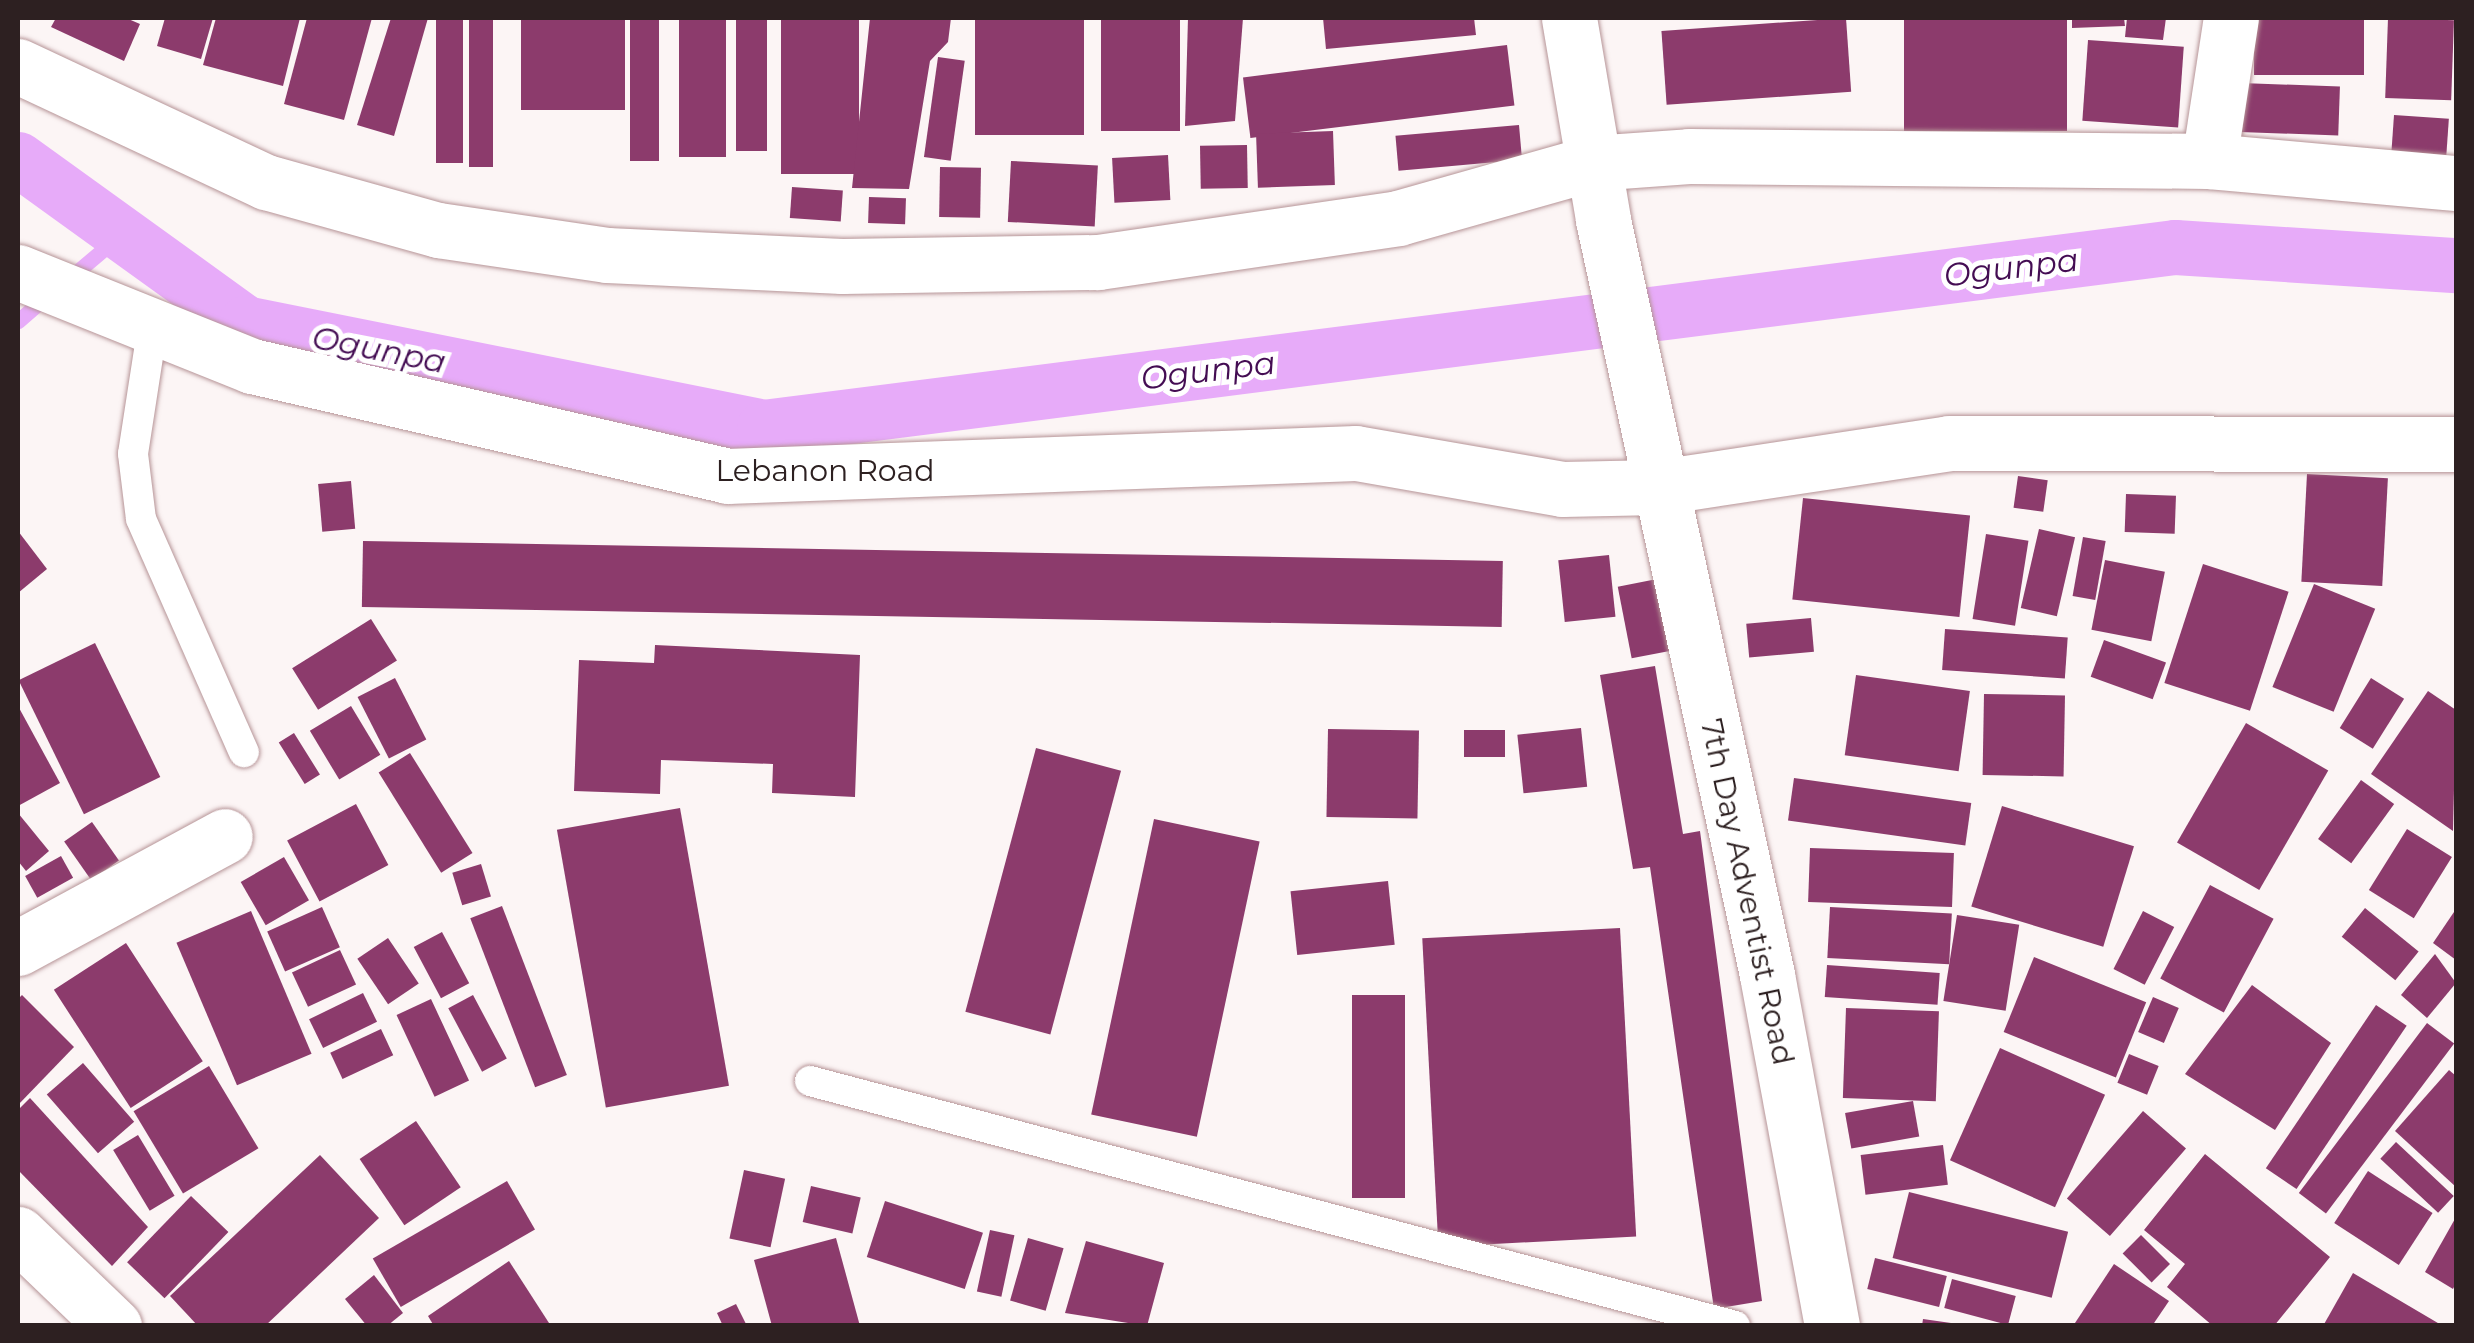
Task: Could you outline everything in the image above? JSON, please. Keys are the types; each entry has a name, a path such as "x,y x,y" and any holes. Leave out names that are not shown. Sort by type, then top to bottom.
{"street":[{"name":"7th Day Adventist Road","path":"1569,18 1602,220 1767,974 1832,1326"},
{"path":"2209,161 2231,18"},
{"path":"18,66 266,182 438,230 607,255 842,266 1098,262 1398,218 1592,163 1688,156 2209,161 2456,182"},
{"name":"Lebanon Road","path":"18,272 152,330 252,366 726,476 1356,452 1562,489 1656,473 1950,443 2456,444"},
{"path":"18,948 225,836"},
{"path":"18,1234 114,1326"}],"lane":[{"path":"152,330 133,454 141,519 244,752"},
{"path":"810,1081 1734,1326"}],"building":[{"path":"56,18 126,18 140,24 124,61 51,27"},
{"path":"165,18 213,18 201,59 157,46"},
{"path":"216,18 300,18 283,86 203,65"},
{"path":"307,18 372,18 344,120 284,104"},
{"path":"391,18 428,18 394,136 357,125"},
{"path":"436,18 463,18 463,163 436,163"},
{"path":"469,18 493,18 493,167 469,167"},
{"path":"521,18 625,18 625,110 521,110"},
{"path":"630,18 659,18 659,161 630,161"},
{"path":"679,18 726,18 726,157 679,157"},
{"path":"736,18 767,18 767,151 736,151"},
{"path":"781,18 859,18 859,174 781,174"},
{"path":"870,18 951,18 948,42 930,61 909,189 852,188"},
{"path":"975,18 1084,18 1084,135 975,135"},
{"path":"1101,18 1180,18 1180,131 1101,131"},
{"path":"1188,18 1243,18 1235,121 1185,126"},
{"path":"1323,18 1474,18 1476,35 1326,49"},
{"path":"1846,18 1851,92 1667,105 1661,31"},
{"path":"1904,18 2067,18 2067,131 1904,131"},
{"path":"2072,18 2124,18 2125,26 2072,28"},
{"path":"2127,18 2166,18 2163,40 2125,37"},
{"path":"2254,18 2364,18 2364,75 2254,75"},
{"path":"2388,18 2454,20 2451,100 2385,98"},
{"path":"2088,40 2184,47 2178,127 2082,121"},
{"path":"1507,45 1514,106 1250,138 1243,77"},
{"path":"938,57 965,61 951,161 924,157"},
{"path":"2241,83 2340,86 2338,135 2239,132"},
{"path":"2394,115 2449,119 2446,159 2391,155"},
{"path":"1519,125 1522,160 1399,171 1395,136"},
{"path":"1333,131 1335,185 1258,188 1256,134"},
{"path":"1247,145 1248,188 1201,189 1200,146"},
{"path":"1168,155 1170,200 1114,203 1112,158"},
{"path":"1011,161 1098,166 1095,226 1008,222"},
{"path":"940,167 981,168 980,218 939,217"},
{"path":"792,187 843,191 841,221 790,218"},
{"path":"869,197 906,198 905,224 868,223"},
{"path":"2307,474 2388,478 2382,586 2301,582"},
{"path":"2018,476 2048,480 2043,512 2014,508"},
{"path":"351,481 355,529 322,532 318,484"},
{"path":"2126,494 2176,496 2175,534 2125,532"},
{"path":"1803,498 1970,516 1959,617 1792,599"},
{"path":"2039,529 2075,537 2057,616 2021,608"},
{"path":"18,531 47,569 18,593"},
{"path":"1986,534 2028,541 2015,626 1973,619"},
{"path":"2083,537 2106,541 2095,600 2073,596"},
{"path":"363,541 1503,561 1502,627 362,607"},
{"path":"1609,555 1615,617 1565,622 1558,560"},
{"path":"2105,560 2165,572 2151,641 2091,630"},
{"path":"2203,564 2289,592 2250,711 2164,683"},
{"path":"1657,579 1671,651 1632,658 1618,587"},
{"path":"2314,584 2375,609 2334,712 2272,687"},
{"path":"1811,618 1814,652 1749,658 1746,624"},
{"path":"371,619 397,661 318,710 292,668"},
{"path":"1945,629 2068,638 2065,678 1942,670"},
{"path":"2104,640 2166,663 2153,699 2091,677"},
{"path":"95,643 160,777 84,814 19,680"},
{"path":"655,645 860,655 855,797 772,793 773,764 661,760 660,794 574,791 579,660 654,663"},
{"path":"1655,666 1683,834 1700,831 1762,1301 1714,1309 1650,867 1633,869 1600,675"},
{"path":"1856,675 1970,691 1959,771 1845,755"},
{"path":"395,678 426,739 389,759 358,697"},
{"path":"2371,678 2404,699 2373,749 2340,728"},
{"path":"2428,691 2456,710 2453,831 2371,774"},
{"path":"1984,694 2065,695 2064,776 1983,775"},
{"path":"18,706 60,783 18,806"},
{"path":"351,706 380,755 339,780 310,731"},
{"path":"2246,723 2328,770 2259,890 2177,843"},
{"path":"1581,728 1587,787 1524,793 1517,735"},
{"path":"1328,729 1419,731 1417,819 1326,817"},
{"path":"1464,730 1505,730 1505,757 1464,757"},
{"path":"294,733 320,775 305,784 279,743"},
{"path":"1036,748 1121,771 1050,1034 965,1012"},
{"path":"410,753 473,853 441,873 379,773"},
{"path":"1794,778 1971,803 1965,845 1788,821"},
{"path":"2361,780 2394,804 2351,863 2318,839"},
{"path":"356,804 388,865 320,902 287,841"},
{"path":"2002,806 2134,846 2103,947 1971,906"},
{"path":"680,808 729,1086 606,1107 557,830"},
{"path":"18,813 49,851 26,871 18,861"},
{"path":"1154,819 1260,841 1197,1137 1091,1114"},
{"path":"92,822 119,861 91,880 64,842"},
{"path":"2407,829 2452,857 2414,918 2369,890"},
{"path":"1810,848 1954,853 1952,907 1808,902"},
{"path":"61,856 73,878 37,898 25,876"},
{"path":"284,857 309,900 266,925 241,882"},
{"path":"481,864 491,897 462,905 452,873"},
{"path":"1388,881 1395,945 1297,955 1291,891"},
{"path":"2210,885 2274,919 2224,1012 2160,979"},
{"path":"502,906 567,1075 535,1087 470,918"},
{"path":"322,907 340,947 285,972 267,931"},
{"path":"1830,907 1952,913 1949,964 1827,958"},
{"path":"2365,908 2419,951 2395,980 2342,937"},
{"path":"2456,909 2456,960 2433,943"},
{"path":"251,911 312,1054 237,1085 176,943"},
{"path":"2143,911 2174,927 2145,985 2113,969"},
{"path":"1957,915 2019,925 2006,1011 1943,1001"},
{"path":"1620,928 1636,1237 1438,1247 1422,938"},
{"path":"442,932 469,983 441,998 414,947"},
{"path":"388,938 419,984 388,1004 357,959"},
{"path":"126,943 203,1061 131,1108 54,990"},
{"path":"340,950 356,984 308,1007 292,972"},
{"path":"2435,954 2456,983 2427,1018 2401,995"},
{"path":"2034,957 2146,1002 2116,1077 2004,1032"},
{"path":"1827,965 1940,973 1937,1005 1825,997"},
{"path":"2252,985 2331,1043 2275,1130 2185,1074"},
{"path":"363,993 377,1022 323,1048 309,1019"},
{"path":"22,995 74,1047 18,1105 18,999"},
{"path":"473,995 507,1059 482,1072 448,1008"},
{"path":"1352,995 1405,995 1405,1198 1352,1198"},
{"path":"2153,997 2179,1008 2164,1043 2138,1032"},
{"path":"431,999 469,1081 435,1097 397,1015"},
{"path":"2376,1005 2407,1026 2297,1189 2266,1168"},
{"path":"1846,1008 1939,1011 1936,1101 1843,1098"},
{"path":"2427,1023 2454,1043 2326,1214 2299,1193"},
{"path":"381,1029 393,1055 343,1079 330,1053"},
{"path":"2000,1048 2105,1095 2055,1207 1950,1160"},
{"path":"2129,1054 2159,1066 2147,1095 2117,1083"},
{"path":"83,1063 134,1122 98,1153 47,1094"},
{"path":"209,1066 258,1148 183,1194 134,1111"},
{"path":"2449,1070 2456,1076 2456,1187 2395,1131"},
{"path":"30,1098 148,1227 112,1266 18,1170 18,1110"},
{"path":"1913,1101 1919,1136 1851,1148 1845,1113"},
{"path":"2143,1111 2186,1148 2110,1236 2067,1199"},
{"path":"416,1121 461,1187 404,1225 360,1159"},
{"path":"138,1135 175,1196 150,1211 113,1150"},
{"path":"2396,1142 2454,1196 2438,1213 2380,1159"},
{"path":"1943,1145 1948,1185 1865,1195 1861,1155"},
{"path":"2205,1154 2330,1257 2274,1326 2213,1326 2167,1287 2185,1264 2144,1230"},
{"path":"320,1155 379,1218 265,1326 198,1326 170,1296"},
{"path":"744,1170 785,1179 771,1247 729,1238"},
{"path":"2368,1171 2433,1213 2399,1265 2334,1223"},
{"path":"507,1181 535,1229 401,1307 373,1258"},
{"path":"811,1186 861,1197 852,1234 803,1222"},
{"path":"1909,1192 2068,1232 2052,1298 1893,1258"},
{"path":"191,1196 228,1232 164,1298 127,1262"},
{"path":"885,1201 983,1233 965,1289 867,1257"},
{"path":"2456,1217 2456,1283 2453,1289 2425,1272"},
{"path":"990,1230 1014,1235 1001,1297 977,1292"},
{"path":"2141,1235 2170,1264 2152,1282 2123,1253"},
{"path":"836,1238 860,1326 772,1326 754,1260"},
{"path":"1028,1238 1064,1248 1046,1311 1010,1300"},
{"path":"1086,1241 1164,1263 1147,1326 1065,1313"},
{"path":"1875,1258 1947,1276 1939,1307 1867,1289"},
{"path":"509,1261 549,1323 434,1326 428,1316"},
{"path":"2114,1264 2169,1301 2152,1326 2073,1326"},
{"path":"2353,1273 2443,1326 2323,1326"},
{"path":"374,1275 403,1313 387,1326 367,1326 345,1299"},
{"path":"1952,1279 2016,1296 2008,1325 1944,1308"},
{"path":"736,1304 747,1326 723,1326 717,1313"},
{"path":"1923,1319 1951,1323 1951,1326 1922,1326"}],"waterway":[{"name":"Ogunpa","path":"18,159 245,323 764,427 2175,247 2456,265"},
{"path":"66,281 124,232"},
{"path":"18,321 48,295"}]}
